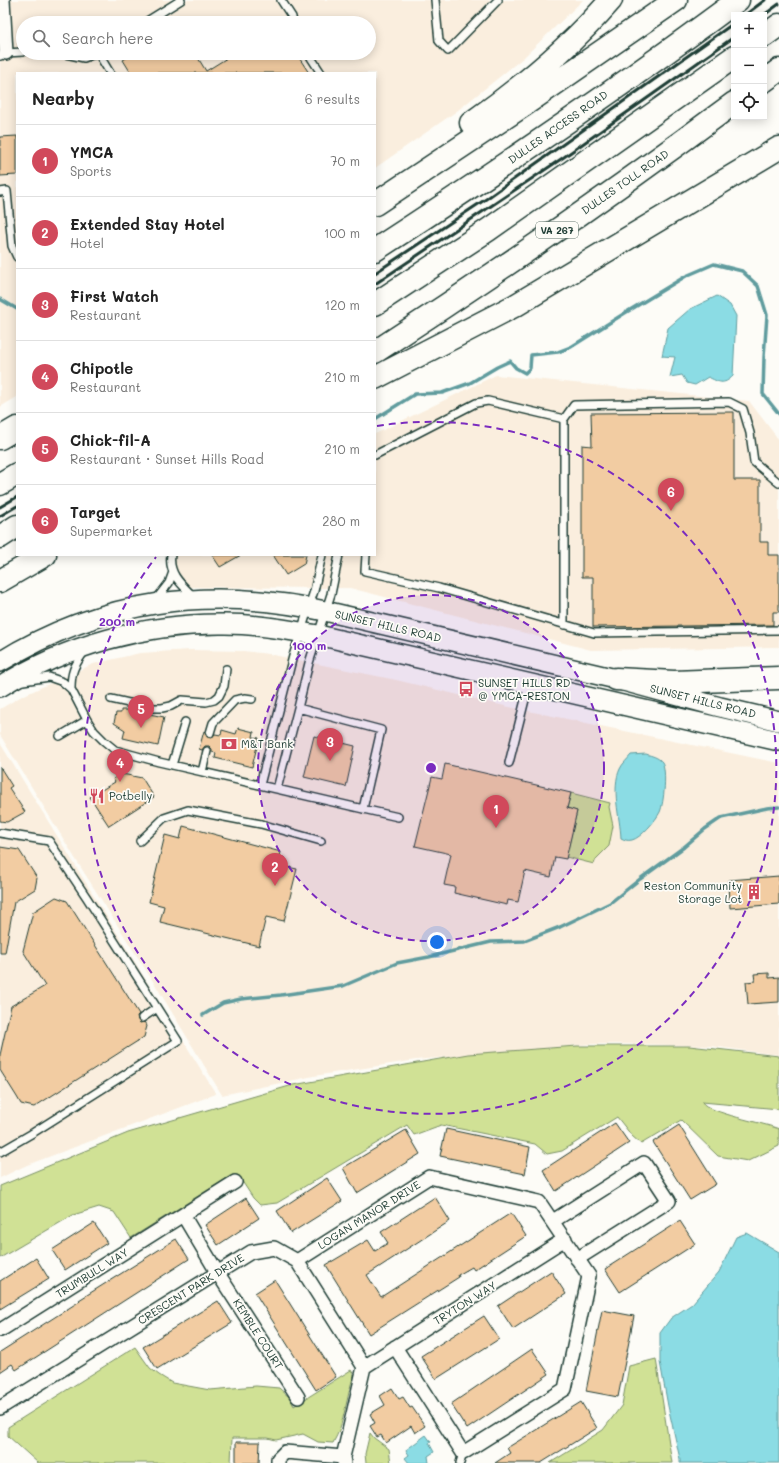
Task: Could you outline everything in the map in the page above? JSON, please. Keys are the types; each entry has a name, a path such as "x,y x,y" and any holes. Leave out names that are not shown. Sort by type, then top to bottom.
{"highway":[{"path":"376,199 445,141 501,102 531,78 572,40 611,0"},
{"path":"376,203 518,109 676,0"},
{"name":"DULLES ACCESS ROAD","path":"376,249 518,155 738,0"},
{"path":"767,34 779,25"},
{"path":"376,303 488,230 731,59"},
{"path":"767,79 779,70"},
{"name":"DULLES TOLL ROAD","path":"376,351 572,220 731,105"},
{"path":"376,377 516,305 779,148"},
{"path":"0,438 16,429"},
{"path":"0,484 16,475"},
{"path":"0,537 16,527"},
{"path":"0,581 43,556"},
{"path":"616,679 674,682 779,678"}],"main road":[{"name":"SUNSET HILLS ROAD","path":"0,662 54,633 86,620 116,611 153,604 198,599 235,598 317,609 616,679 779,721"},
{"name":"SUNSET HILLS ROAD","path":"2,686 43,664 88,645 141,631 189,625 252,625 309,634 529,683 779,742"}],"street":[{"path":"3,0 3,54"},
{"path":"553,1220 644,1163 669,1200 577,1259"},
{"name":"LOGAN MANOR DRIVE","path":"297,1261 429,1177 539,1202 553,1220 589,1276 565,1389 462,1458 395,1347"},
{"name":"TRUMBULL WAY","path":"0,1330 235,1182"},
{"path":"183,1215 217,1272"},
{"name":"TRYTON WAY","path":"364,1367 565,1239"},
{"name":"CRESCENT PARK DRIVE","path":"0,1408 251,1252 274,1248 297,1261 364,1367"},
{"name":"KEMBLE COURT","path":"217,1272 298,1397"},
{"path":"278,1463 280,1456 284,1452 343,1460 364,1367"}],"lane":[{"path":"155,16 181,0"},
{"path":"281,0 291,16"},
{"path":"435,0 439,41 448,51 498,0"},
{"path":"3,54 16,53"},
{"path":"102,60 109,72"},
{"path":"313,60 320,72"},
{"path":"0,192 7,191 12,246 16,255"},
{"path":"376,454 476,403 488,401 564,419"},
{"path":"564,625 564,419 574,405 730,402 743,409 750,433 754,462 779,483"},
{"path":"171,556 170,562 178,582 198,599"},
{"path":"260,785 280,703 309,634 317,609 322,556"},
{"path":"277,789 309,663 309,634 317,609 331,594 338,556"},
{"path":"366,556 365,571 439,588 594,633 779,630"},
{"path":"153,604 169,583 173,572"},
{"path":"88,645 73,669 71,689 87,720 104,742 115,750 172,765 398,817"},
{"path":"111,699 151,708 166,707 182,700 206,702 214,700 220,696 224,686 226,669"},
{"path":"2,686 49,677 56,679 71,689"},
{"path":"509,763 529,683"},
{"path":"210,733 213,723 235,700 245,698 252,699"},
{"path":"298,708 382,730 363,809"},
{"path":"60,736 87,720"},
{"path":"172,765 185,722"},
{"path":"202,772 207,751"},
{"path":"140,841 164,818 188,810 261,824 321,842"},
{"path":"0,833 49,841 178,1041 0,1152"},
{"path":"142,1018 157,1008"}],"shaded area":[{"path":"0,0 583,0 523,58 457,111 376,167 376,72 16,72 16,398 0,407"},
{"path":"496,375 749,401 779,440 779,647 591,650 350,588 188,587 168,556 376,556 376,434"},
{"path":"191,650 243,651 269,654 396,680 509,707 779,763 779,1055 710,1046 590,1044 416,1060 314,1076 222,1095 0,735 0,709 20,697 93,664 140,653"},
{"path":"0,743 216,1094 27,1165 0,1178"}],"green space":[{"path":"571,793 610,803 609,807 613,826 609,846 596,859 594,864 566,857 577,811 567,808"},
{"path":"577,1046 689,1046 779,1056 779,1109 702,1102 706,1106 725,1114 779,1129 779,1146 748,1161 718,1156 681,1120 641,1144 632,1136 617,1117 562,1151 547,1154 535,1144 441,1125 414,1135 407,1125 277,1203 260,1205 253,1198 238,1175 227,1178 131,1238 114,1212 99,1207 73,1215 0,1258 0,1186 128,1133 293,1085 468,1054"},
{"path":"135,1347 150,1368 172,1383 210,1390 256,1386 279,1388 289,1397 294,1406 351,1370 354,1375 343,1418 333,1443 318,1442 303,1434 276,1440 268,1438 232,1438 231,1463 38,1463 8,1436 8,1427"},
{"path":"656,1359 672,1463 550,1463 603,1430 622,1405 629,1366"},
{"path":"370,1433 374,1438 389,1449 391,1463 366,1463 365,1454"}],"water":[{"path":"717,296 730,305 736,316 733,376 724,382 718,382 708,377 695,385 687,383 682,375 670,377 675,357 662,356 668,328 690,309"},
{"path":"646,754 659,759 664,766 664,794 661,808 655,819 640,836 636,839 626,840 621,838 616,794 617,777 621,767 631,755"},
{"path":"747,1233 779,1252 779,1463 680,1463 660,1362 660,1333 671,1318 692,1304 719,1272 736,1237"},
{"path":"426,1435 431,1442 429,1443 434,1452 428,1456 429,1463 409,1463 405,1458 409,1455 406,1450"}],"building":[{"path":"123,60 199,60 206,71 224,60 301,60 308,72 130,72"},
{"path":"16,136 16,175 0,176 0,137"},
{"path":"734,412 734,480 760,480 760,542 768,542 768,555 779,555 779,612 773,612 773,625 593,627 593,577 582,577 582,445 592,446 591,413"},
{"path":"213,556 239,556 220,567"},
{"path":"274,556 306,556 304,564 286,575"},
{"path":"121,710 130,710 164,717 158,746 123,738 125,730 114,723 116,713 121,713"},
{"name":"M&T Bank","path":"238,728 254,732 253,737 259,738 252,767 215,758 216,753 212,752 212,749 209,746 205,746 202,750 199,749 204,731 207,737 211,738 215,734 221,735 222,730 236,734"},
{"path":"314,736 355,746 346,787 304,777"},
{"path":"445,764 571,793 567,808 577,811 566,859 555,857 551,877 525,871 518,902 508,900 507,905 454,893 455,887 444,885 451,854 415,846 432,777 442,779"},
{"path":"0,767 12,786 9,788 25,812 7,822 0,821"},
{"path":"122,774 142,778 154,797 109,826 90,797 115,782 113,779"},
{"path":"183,826 281,852 278,865 297,869 284,921 266,917 259,946 160,922 164,906 149,902 165,835 180,839"},
{"path":"0,847 19,850 37,878 35,889 14,902 5,953 0,953"},
{"name":"Reston Community Storage Lot","path":"779,876 779,904 730,908 729,880"},
{"path":"56,897 67,901 139,1014 137,1016 138,1020 140,1023 144,1022 147,1026 144,1037 34,1107 21,1104 0,1070 0,1055 11,1006 45,986 23,951 33,912"},
{"path":"769,973 769,978 779,977 779,1002 748,1004 746,982 755,981 754,974"},
{"path":"615,1123 629,1143 556,1191 543,1170"},
{"path":"679,1125 716,1184 690,1200 653,1142"},
{"path":"446,1129 530,1147 525,1174 440,1156"},
{"path":"406,1130 420,1154 357,1193 343,1168"},
{"path":"327,1178 342,1201 291,1233 277,1211"},
{"path":"435,1197 450,1221 367,1275 381,1297 511,1213 526,1236 474,1270 472,1267 458,1275 459,1277 369,1334 326,1265 368,1240 375,1251 388,1243 381,1232"},
{"path":"246,1198 259,1218 218,1245 205,1225"},
{"path":"680,1221 695,1244 620,1292 605,1269"},
{"path":"94,1223 107,1243 65,1270 52,1250"},
{"path":"176,1239 189,1259 16,1370 12,1364 0,1372 0,1352"},
{"path":"36,1258 49,1279 0,1309 0,1281"},
{"path":"551,1271 566,1294 513,1329 498,1306"},
{"path":"275,1280 336,1377 316,1390 255,1293"},
{"path":"218,1301 232,1323 157,1369 143,1347"},
{"path":"602,1310 634,1316 618,1397 586,1391"},
{"path":"484,1316 499,1339 436,1379 421,1356"},
{"path":"532,1349 549,1374 467,1429 451,1404"},
{"path":"392,1388 399,1399 403,1397 410,1408 412,1407 425,1426 415,1433 411,1426 386,1443 381,1435 377,1437 370,1426 375,1423 370,1414 385,1405 380,1396"},
{"path":"581,1402 597,1428 541,1463 495,1463 510,1453 507,1448"},
{"path":"236,1442 260,1442 259,1463 236,1463"}],"waterway":[{"path":"376,418 415,394 442,393 470,383 510,361 516,368 525,373 530,368 531,355 558,352 571,347 686,276 714,264 742,271 758,286 767,315 763,394 779,414"},
{"path":"0,299 16,308"},
{"path":"203,1015 223,1003 241,999 343,986 397,963 491,942 524,941 560,927 610,903 721,818 767,808 779,807"}],"railway":[{"path":"749,12 765,0"},
{"path":"767,13 779,4"},
{"path":"376,272 486,199 731,25"},
{"path":"376,283 564,157 731,39"},
{"path":"0,507 16,498"},
{"path":"0,516 16,507"}],"place":[{"name":"Target","path":"671,511"},
{"name":"SUNSET HILLS RD @ YMCA-RESTON","path":"466,689"},
{"name":"Chick-fil-A","path":"141,728"},
{"name":"M&T Bank","path":"229,744"},
{"name":"First Watch","path":"330,761"},
{"name":"Chipotle","path":"120,782"},
{"name":"Potbelly","path":"97,796"},
{"name":"YMCA","path":"496,828"},
{"name":"Extended Stay Hotel","path":"275,886"},
{"name":"Reston Community Storage Lot","path":"754,892"}]}
